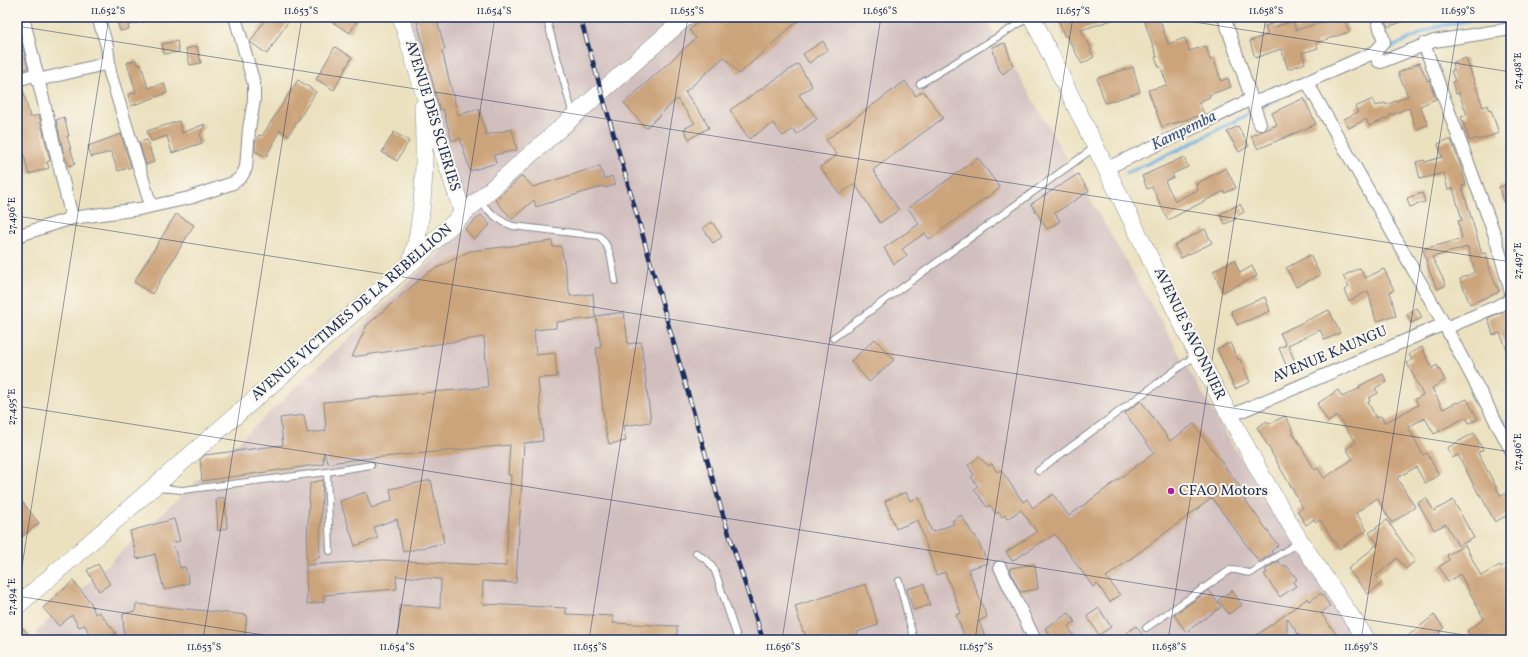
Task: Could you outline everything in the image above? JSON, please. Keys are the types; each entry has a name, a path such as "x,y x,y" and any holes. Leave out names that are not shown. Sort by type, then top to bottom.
{"street":[{"path":"23,17 72,218"},
{"path":"98,17 107,46 110,73 144,179 151,206"},
{"path":"17,236 72,218 139,209 189,198 233,183 241,177 246,168 249,129 254,100 254,84 235,17"},
{"name":"AVENUE DES SCIERIES","path":"401,17 463,214"},
{"name":"AVENUE VICTIMES DE LA REBELLION","path":"17,606 410,263 463,214 686,17"},
{"name":"AVENUE SAVONNIER","path":"1031,17 1107,168 1197,354 1262,476 1300,541 1367,640"},
{"path":"1224,17 1255,111"},
{"path":"1107,168 1204,123 1255,111 1376,56 1383,44 1383,37 1377,17"},
{"path":"1376,56 1381,62 1424,44 1454,37 1511,29"},
{"name":"AVENUE KAUNGU","path":"1230,416 1445,326 1507,302 1511,297 1511,292 1494,233 1424,44"},
{"path":"17,80 109,63"},
{"path":"410,263 418,235 421,213 424,145 421,83"},
{"path":"1310,86 1445,326 1511,450"},
{"path":"1000,567 1034,640"}],"lane":[{"path":"546,17 573,117"},
{"path":"920,84 1031,17"},
{"path":"833,338 1096,146"},
{"path":"479,201 496,218 513,226 599,236 604,240 609,248 616,281"},
{"path":"1038,472 1197,354"},
{"path":"153,488 183,490 371,465"},
{"path":"327,472 330,550"},
{"path":"1146,628 1230,570 1234,569 1245,573 1251,573 1300,541"},
{"path":"696,553 708,561 714,571 738,640"},
{"path":"899,581 914,640"}],"shaded area":[{"path":"407,17 985,17 1234,448 1361,640 40,640 36,632 466,228"}],"building":[{"path":"116,17 147,17 147,21 128,25 129,29 120,31"},
{"path":"267,17 291,17 267,54 250,42"},
{"path":"324,17 359,17 350,33"},
{"path":"416,17 436,17 445,50 442,51 458,115 479,109 486,135 512,129 517,150 494,155 496,163 470,171 460,138 452,141 443,109 440,110"},
{"path":"704,17 802,17 739,74 724,57 685,92 704,118 709,128 689,139 684,129 695,123 677,99 646,128 624,103 696,38 689,30"},
{"path":"1058,17 1115,17 1115,19 1081,30 1092,50 1090,51 1094,57 1082,64 1066,35 1064,36"},
{"path":"1143,17 1159,17 1168,44 1185,38 1189,51 1206,46 1210,60 1214,59 1221,81 1228,78 1231,87 1209,95 1210,97 1199,102 1204,114 1162,127 1148,90 1167,85 1161,67 1159,67 1155,57 1157,57"},
{"path":"1338,17 1344,17 1349,32 1316,43 1318,48 1302,53 1305,63 1288,69 1281,49 1255,58 1250,41 1268,35 1265,26 1274,23 1275,27 1293,21 1296,30"},
{"path":"1385,17 1412,17 1412,18 1388,27"},
{"path":"19,33 28,68 17,72 17,34"},
{"path":"177,41 179,52 164,54 162,44"},
{"path":"823,41 828,50 809,63 803,54"},
{"path":"1005,43 1013,66 1003,74 999,69 992,47"},
{"path":"197,46 201,63 190,65 186,49"},
{"path":"335,47 352,57 334,90 316,79"},
{"path":"1466,58 1483,107 1487,105 1489,111 1491,110 1499,133 1470,141 1461,117 1467,115 1459,93 1456,94 1452,82 1455,81 1451,71 1454,70 1452,63"},
{"path":"136,60 138,65 141,64 148,88 164,83 167,93 131,106 128,95 136,92 127,63"},
{"path":"1419,63 1428,81 1429,80 1436,99 1420,106 1428,125 1416,129 1409,108 1390,115 1390,117 1369,126 1366,119 1349,128 1344,119 1358,112 1355,107 1373,99 1376,106 1385,103 1386,105 1408,96 1398,73"},
{"path":"798,64 812,86 799,95 817,119 797,134 793,129 783,136 773,123 749,139 730,110"},
{"path":"1133,67 1140,92 1105,103 1097,78"},
{"path":"298,80 316,92 288,136 280,130 266,157 255,151 255,143 259,135 262,136"},
{"path":"905,81 916,96 923,91 943,118 873,170 899,210 880,223 855,184 840,194 820,167 837,155 826,140"},
{"path":"22,86 30,117 39,115 50,161 47,162 49,168 29,174 22,149 17,151 17,87"},
{"path":"1304,98 1316,124 1258,149 1251,136 1277,125 1272,113"},
{"path":"64,117 69,136 67,136 75,164 69,166 64,155 56,120"},
{"path":"179,121 182,133 205,124 200,135 202,143 172,153 167,136 151,141 147,131"},
{"path":"1238,126 1249,146 1239,152 1227,132"},
{"path":"394,132 409,141 397,161 382,152"},
{"path":"121,134 131,167 118,171 111,152 91,157 88,146"},
{"path":"147,140 154,162 146,165 139,142"},
{"path":"1451,140 1461,167 1466,185 1462,186 1482,254 1486,253 1491,273 1499,292 1470,304 1460,279 1475,272 1468,247 1432,257 1446,285 1438,289 1430,273 1423,249 1462,239 1458,221 1462,220 1453,188 1448,190 1444,173 1420,179 1416,162 1424,160 1425,162 1442,157 1438,144"},
{"path":"1184,157 1188,167 1172,174 1174,177 1165,181 1175,201 1198,190 1196,184 1226,168 1236,188 1225,193 1224,191 1168,220 1152,187 1147,189 1142,176"},
{"path":"978,158 1000,188 929,239 925,233 902,249 907,255 894,264 884,248 919,224 908,208"},
{"path":"600,166 604,179 612,176 615,185 605,188 604,186 536,207 534,200 512,219 495,200 522,176 533,187"},
{"path":"1078,174 1089,191 1055,213 1060,221 1047,229 1031,204"},
{"path":"1511,184 1511,200 1503,202 1499,187"},
{"path":"1422,193 1425,202 1410,207 1407,198"},
{"path":"1240,204 1244,212 1235,217 1236,219 1225,224 1220,214"},
{"path":"176,214 194,225 152,294 134,282"},
{"path":"481,215 490,225 474,239 465,229"},
{"path":"712,222 722,237 713,243 703,228"},
{"path":"1205,229 1212,243 1181,258 1174,245"},
{"path":"552,241 553,247 561,246 570,296 593,294 595,318 556,322 556,328 534,330 536,355 555,353 557,377 538,378 543,441 524,443 516,583 483,581 482,604 566,608 566,614 613,616 613,623 677,626 677,640 525,640 485,638 485,640 398,640 400,605 440,608 441,579 396,576 397,589 323,595 324,602 307,604 306,565 383,560 506,566 511,475 508,475 510,445 328,463 324,452 323,464 202,481 200,460 205,455 283,445 280,418 304,415 307,433 326,431 324,402 488,387 484,337 352,357 367,325 427,273 470,251"},
{"path":"1310,255 1320,275 1296,287 1286,268"},
{"path":"1234,260 1240,273 1252,266 1257,276 1223,292 1213,271"},
{"path":"1360,268 1365,278 1384,269 1394,290 1390,292 1396,316 1376,321 1368,291 1349,301 1344,290 1349,287 1343,276"},
{"path":"1265,297 1270,311 1237,325 1231,311"},
{"path":"1417,308 1422,318 1411,323 1407,314"},
{"path":"1511,308 1511,359 1500,333 1493,335 1488,318"},
{"path":"1329,310 1340,333 1325,340 1320,330 1288,345 1295,362 1286,365 1279,348 1286,345 1280,333"},
{"path":"624,312 628,344 641,342 651,422 623,426 626,441 609,444 605,428 596,348 601,347 596,316"},
{"path":"875,339 894,360 869,382 851,361"},
{"path":"1230,343 1238,360 1240,359 1250,382 1235,389 1217,349"},
{"path":"1422,347 1432,368 1437,365 1445,380 1432,388 1443,409 1467,399 1478,419 1469,423 1466,417 1434,434 1425,418 1408,427 1423,455 1427,453 1439,475 1425,483 1416,467 1397,478 1415,507 1392,523 1377,498 1356,513 1367,530 1339,549 1320,520 1316,522 1314,519 1306,525 1297,511 1303,508 1257,427 1267,421 1269,424 1285,416 1294,432 1293,433 1315,470 1318,468 1324,478 1353,459 1346,449 1356,442 1337,416 1328,422 1317,404 1338,390 1342,397 1360,388 1359,386 1383,374 1387,382 1375,388 1378,393 1369,398 1370,401 1368,402 1376,418 1381,416 1384,422 1418,405 1415,399 1423,395 1407,363 1412,360 1409,354"},
{"name":"CFAO Motors","path":"1141,401 1170,441 1194,424 1240,487 1237,489 1278,545 1271,551 1273,553 1259,562 1212,498 1106,577 1120,595 1110,602 1097,584 1093,587 1055,534 1012,561 1006,552 1037,532 1021,510 1007,519 1005,515 1002,517 998,512 996,514 990,505 987,507 974,489 978,486 971,477 974,475 968,465 979,457 989,466 992,464 997,472 1001,470 1023,502 1027,499 1033,508 1053,494 1069,516 1154,453 1125,413"},
{"path":"1474,433 1483,450 1478,453 1501,496 1511,491 1511,513 1495,522 1458,455 1452,458 1447,448"},
{"path":"323,480 319,558 306,562 310,483"},
{"path":"431,480 444,543 403,552 397,519 374,527 378,538 355,546 340,501 366,492 371,508 392,500 390,489"},
{"path":"906,492 910,501 919,497 932,532 954,524 952,521 961,515 974,536 975,535 988,563 968,569 987,617 979,621 986,640 966,640 956,615 961,613 945,572 936,575 918,520 896,529 885,501"},
{"path":"17,495 39,523 17,541"},
{"path":"216,498 225,498 227,528 218,531"},
{"path":"1426,498 1434,511 1453,500 1474,538 1458,546 1446,524 1434,530 1418,503"},
{"path":"174,519 180,541 173,543 180,568 185,567 189,583 164,590 155,554 137,559 130,531"},
{"path":"1387,520 1415,561 1406,569 1397,558 1376,576 1382,583 1368,594 1348,569 1378,544 1369,533"},
{"path":"1465,545 1481,576 1500,565 1501,567 1511,561 1511,640 1473,640 1467,631 1484,619 1460,574 1448,582 1439,567 1449,560 1447,555"},
{"path":"1278,561 1283,567 1286,565 1297,579 1293,582 1296,586 1280,597 1264,574 1267,573 1265,570"},
{"path":"98,564 110,584 99,591 87,570"},
{"path":"1035,564 1038,589 1020,592 1010,568"},
{"path":"73,581 91,603 95,614 99,612 116,633 99,640 92,640 85,625 79,627 72,615 59,626 43,608"},
{"path":"866,584 878,625 857,632 859,640 807,640 795,606"},
{"path":"924,584 930,605 913,610 907,589"},
{"path":"1209,590 1221,607 1186,632 1174,615"},
{"path":"1232,590 1242,605 1229,614 1218,600"},
{"path":"1321,593 1330,606 1321,613 1340,640 1302,640 1287,618 1287,640 1250,640 1308,598 1310,601"},
{"path":"136,604 247,615 244,640 132,640 133,633 124,637 123,614 135,611"},
{"path":"1099,608 1111,627 1099,635 1087,616"},
{"path":"1069,613 1075,622 1068,626 1076,640 1053,640 1045,628"},
{"path":"1434,615 1444,628 1439,632 1440,634 1432,640 1403,640"},
{"path":"1136,626 1146,640 1131,640 1126,633"},
{"path":"23,628 33,640 17,640 17,632"}],"waterway":[{"name":"Kampemba","path":"1379,53 1435,27 1491,17"},
{"name":"Kampemba","path":"1259,109 1277,100"},
{"name":"Kampemba","path":"1127,173 1182,148 1252,112"}],"railway":[{"path":"580,17 723,515 763,640"}],"place":[{"name":"CFAO Motors","path":"1171,491"}]}
